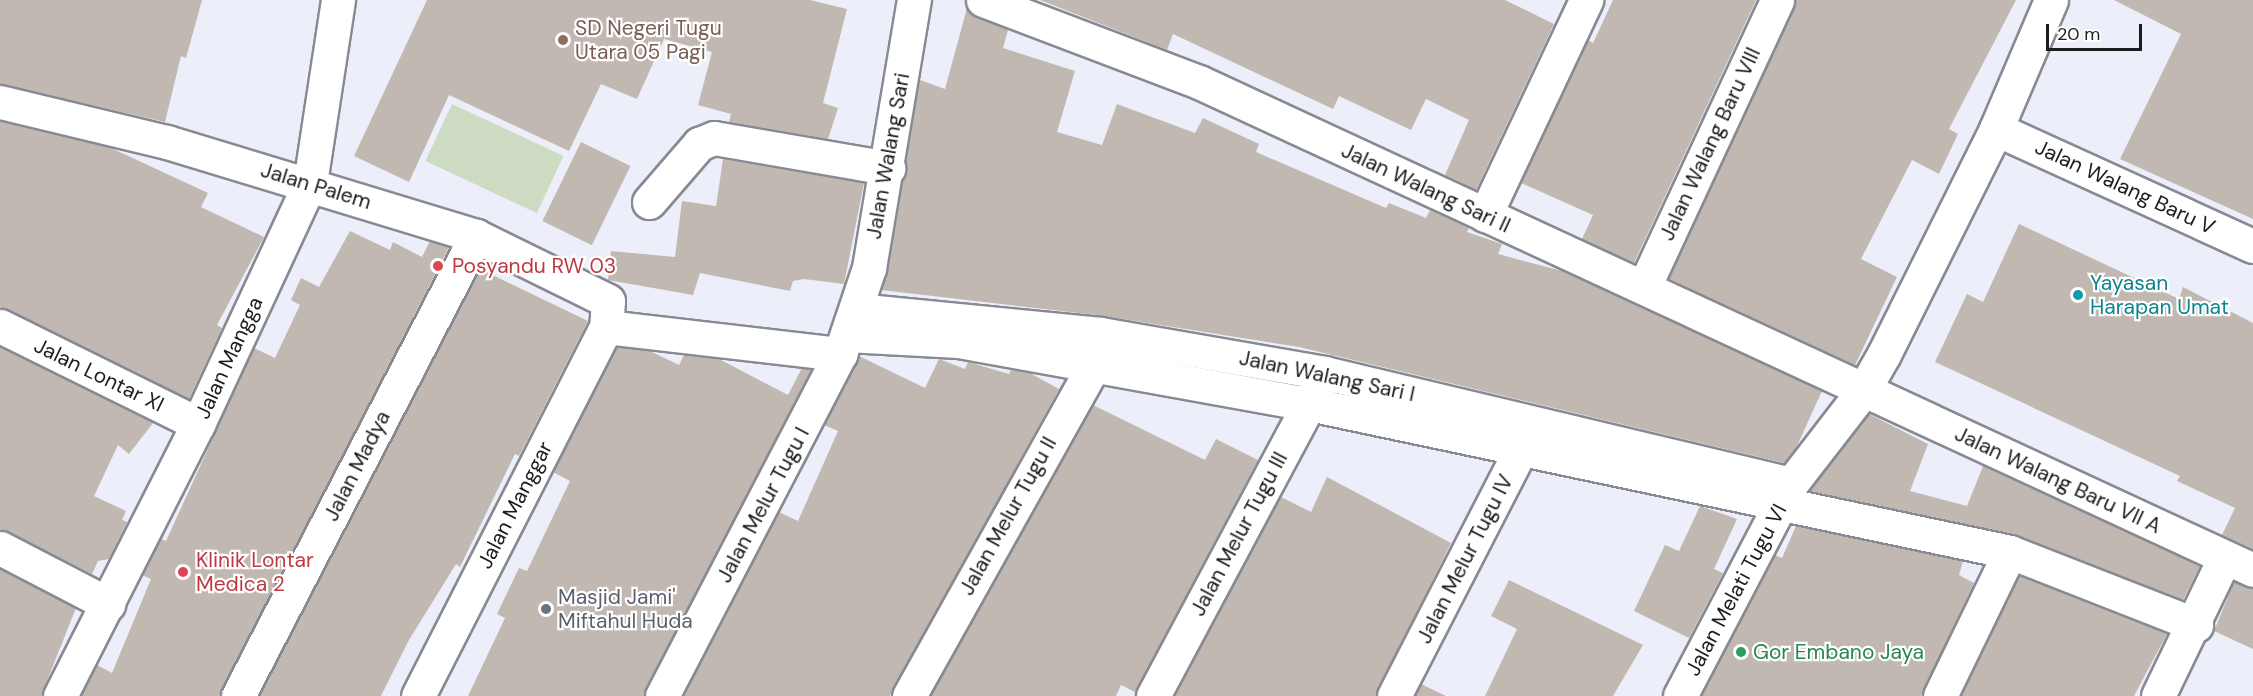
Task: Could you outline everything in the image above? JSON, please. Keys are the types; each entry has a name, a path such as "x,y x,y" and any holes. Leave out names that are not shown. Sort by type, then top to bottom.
{"street":[{"name":"Jalan Mangga","path":"60,696 198,424 310,183 338,0"},
{"name":"Jalan Walang Sari","path":"848,333 888,168 914,0"},
{"name":"Jalan Walang Sari II","path":"983,0 1199,82 1863,390"},
{"name":"Jalan Walang Baru VIII","path":"1644,287 1777,0"},
{"name":"Jalan Melati Tugu VI","path":"1680,696 1785,496 1863,390 1996,129 2051,0"},
{"path":"1485,215 1576,3"},
{"name":"Jalan Palem","path":"0,102 310,183 476,236 601,296 608,320"},
{"name":"Jalan Walang Baru V","path":"1996,129 2253,246"},
{"path":"649,202 699,144 714,138 888,168"},
{"name":"Jalan Madya","path":"238,696 476,236"},
{"name":"Jalan Walang Sari I","path":"608,320 848,333 1097,351 1325,373 1535,422 1785,496"},
{"name":"Jalan Manggar","path":"418,696 608,320"},
{"name":"Jalan Lontar XI","path":"0,326 198,424"},
{"name":"Jalan Melur Tugu I","path":"662,696 848,333"},
{"path":"1097,351 1309,404 1520,450 1785,496 2010,552 2196,625"},
{"name":"Jalan Melur Tugu II","path":"909,696 1097,351"},
{"name":"Jalan Melur Tugu III","path":"1153,696 1325,373"},
{"name":"Jalan Walang Baru VII A","path":"1863,390 2239,564"},
{"name":"Jalan Melur Tugu IV","path":"1394,696 1535,422"},
{"path":"0,548 108,604"},
{"path":"1940,696 2010,552"},
{"path":"2158,696 2196,625 2239,564"}],"green space":[{"path":"452,104 563,156 537,213 425,161"}],"building":[{"path":"0,0 202,0 186,58 181,56 165,122 0,84"},
{"path":"427,0 810,0 847,9 823,103 838,108 828,139 729,122 731,114 698,105 712,52 664,39 637,99 601,84 569,151 449,95 409,182 354,156"},
{"path":"1040,0 1505,0 1554,24 1476,190 1445,175 1469,120 1426,99 1411,130 1339,96 1333,109 1173,34 1167,50"},
{"path":"1613,0 1756,0 1634,263 1582,239 1593,215 1521,183 1588,40 1593,43"},
{"path":"1795,0 2016,0 1949,129 1958,134 1939,174 1912,160 1861,259 1897,277 1855,365 1669,279"},
{"path":"2114,0 2253,0 2253,219 2120,159 2181,34"},
{"path":"967,8 1008,30 1003,48 1075,71 1057,132 1102,145 1117,104 1195,133 1203,118 1259,144 1256,152 1386,208 1389,203 1426,218 1430,210 1469,228 1467,232 1502,244 1498,254 1566,272 1822,391 1797,446 1784,463 1299,347 1104,316 881,290 920,80 945,89"},
{"path":"0,121 111,148 208,193 201,207 264,237 217,325 222,328 189,399 0,307"},
{"path":"581,142 630,166 592,245 542,221"},
{"path":"723,159 864,183 844,284 804,279 793,281 790,291 700,273 693,295 608,280 611,251 675,257 682,201 716,206"},
{"path":"2019,224 2179,299 2183,287 2253,323 2253,549 2222,535 2235,508 2177,481 2180,476 1935,362 1967,294 1983,302"},
{"path":"350,231 390,250 393,242 422,257 430,241 449,247 219,696 81,696 97,665 112,673 151,579 142,575 161,539 166,541 254,348 275,358 300,305 291,300 301,278 319,287"},
{"path":"480,269 588,321 519,456 515,454 460,567 456,564 409,640 381,696 259,696"},
{"path":"0,347 153,423 129,454 118,445 94,496 126,511 122,520 127,522 109,559 98,561 92,574 0,529"},
{"path":"617,347 650,351 679,365 684,355 719,359 788,395 802,368 811,370 643,696 468,696 505,618 497,614 519,568 527,571 570,481 553,472"},
{"path":"859,356 925,388 939,359 965,369 968,362 1009,374 1011,370 1030,373 1059,389 890,696 683,696 779,512 798,521 838,431 824,425"},
{"path":"1093,405 1205,460 1216,439 1258,460 1135,692 1121,685 1116,696 930,696"},
{"path":"1869,414 1928,444 1910,491 1967,506 1983,466 2200,566 2183,600 2014,534 1810,491"},
{"path":"1327,477 1451,543 1375,696 1174,696 1281,497 1311,512"},
{"path":"1700,506 1737,519 1714,569 1723,573 1689,638 1634,611 1665,545 1679,551"},
{"path":"1796,526 1963,561 1959,575 1974,583 1921,696 1701,696 1775,555 1782,558"},
{"path":"0,569 76,608 41,696 0,696"},
{"path":"2019,576 2167,634 2134,696 1961,696"},
{"path":"1509,580 1643,645 1613,696 1485,696 1517,629 1491,616"},
{"path":"2234,582 2253,588 2253,649 2214,631"},
{"path":"1421,684 1446,696 1415,696"}],"place":[{"name":"SD Negeri Tugu Utara 05 Pagi","path":"563,40"},
{"name":"Posyandu RW 03","path":"438,266"},
{"name":"Yayasan Harapan Umat","path":"2078,295"},
{"name":"Klinik Lontar Medica 2","path":"183,572"},
{"name":"Masjid Jami' Miftahul Huda","path":"546,609"},
{"name":"Gor Embano Jaya","path":"1741,652"}]}
